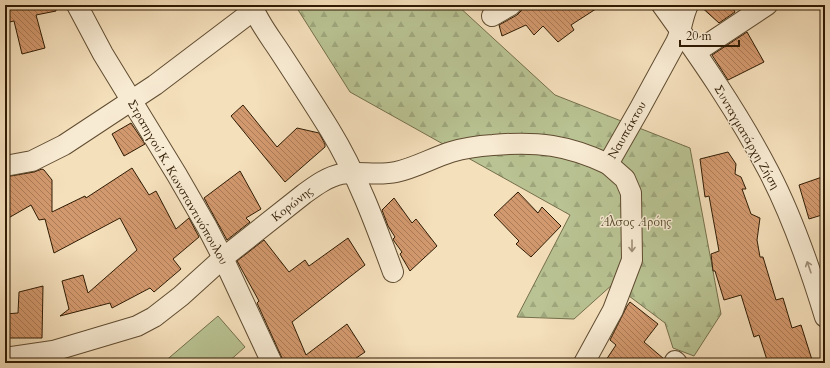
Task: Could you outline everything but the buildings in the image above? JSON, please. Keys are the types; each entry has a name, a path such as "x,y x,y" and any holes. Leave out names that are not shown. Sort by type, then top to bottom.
{"street":[{"name":"Στρατηγού Κ. Κωνσταντινόπουλου","path":"77,5 103,54 189,196 223,258 272,363"},
{"path":"492,16 512,5"},
{"name":"Συνταγματάρχη Ζήση","path":"662,5 696,52 748,134 772,178 804,253 825,317"},
{"name":"Ναυπάκτου","path":"584,363 613,310 632,260 631,193 625,179 608,164 671,52 681,30 688,5"},
{"path":"696,52 767,5"},
{"path":"5,166 32,161 64,145 132,101 184,64 253,8 330,130 354,174 370,210 394,272"},
{"name":"Κορώνης","path":"5,358 53,351 137,326 154,317 181,296 223,258 317,185 328,178 340,174 393,173 412,168 450,152 512,143 535,143 562,148 593,156 608,164"}],"green space":[{"name":"Άλσος Αρόης","path":"295,5 457,5 555,95 690,148 721,314 694,356 673,348 665,323 613,284 574,319 517,317 570,215 350,92"},
{"path":"218,316 245,347 227,363 163,363"}]}
